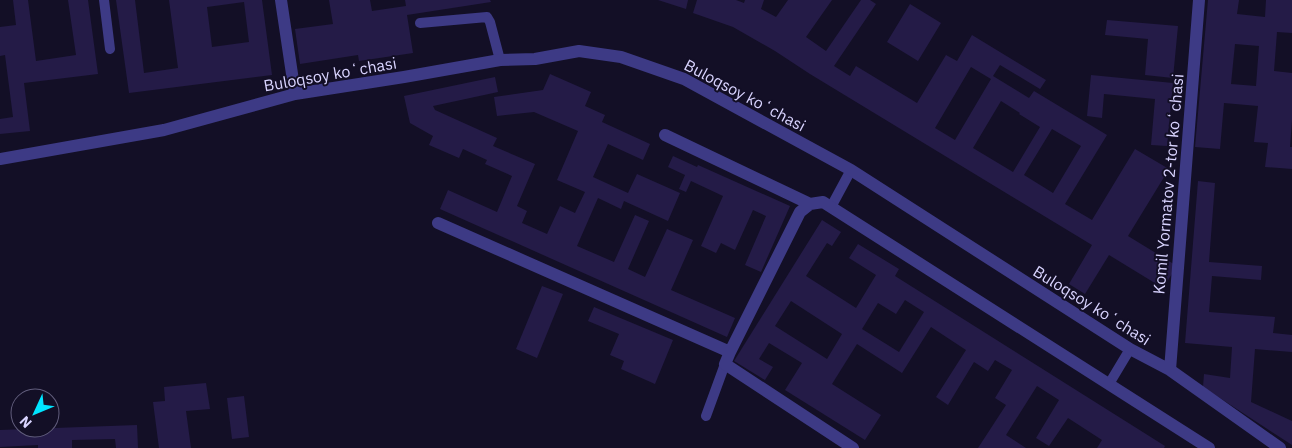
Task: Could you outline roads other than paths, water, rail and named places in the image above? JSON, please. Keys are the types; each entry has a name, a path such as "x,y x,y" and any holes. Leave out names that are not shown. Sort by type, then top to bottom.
{"street":[{"path":"281,0 295,94"},
{"name":"Komil Yormatov 2-tor koʻchasi","path":"1170,370 1199,0"},
{"name":"Buloqsoy koʻchasi","path":"0,159 164,130 295,94 500,60 535,59 579,51 621,57 684,79 851,170 1130,348 1170,370 1280,448"},
{"path":"665,135 810,204"},
{"path":"854,448 725,364 800,212 810,204 823,202 1209,448"},
{"path":"438,223 730,352"}],"lane":[{"path":"104,0 110,49"},
{"path":"420,23 487,17 500,60"},
{"path":"831,207 851,170"},
{"path":"1109,384 1130,348"},
{"path":"706,416 725,364"}]}
